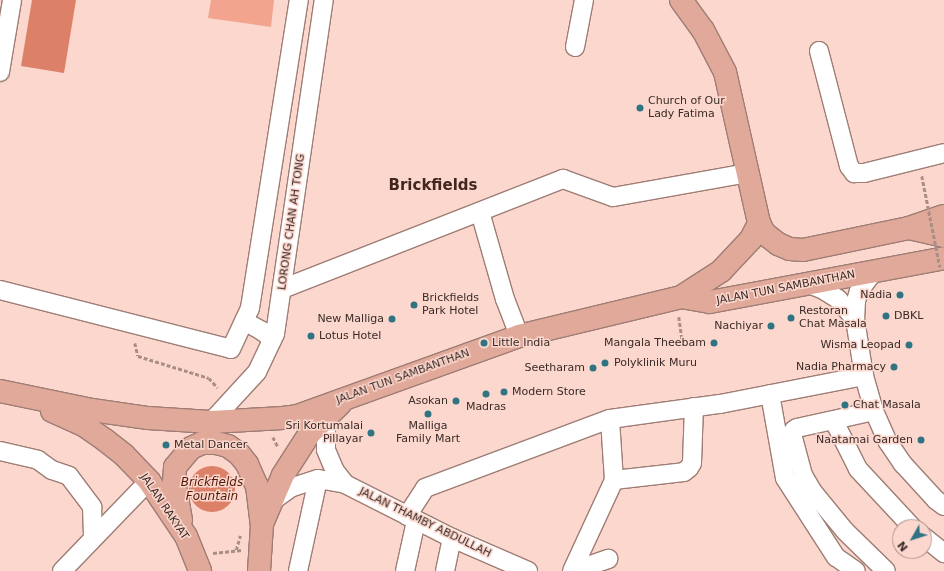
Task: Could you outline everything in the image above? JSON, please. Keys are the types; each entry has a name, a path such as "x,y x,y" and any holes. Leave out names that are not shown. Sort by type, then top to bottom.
{"main road":[{"path":"681,0 703,30 725,72 760,223 764,233 778,244 790,249 804,250 909,228 944,216"},
{"path":"678,298 721,271 750,239 760,223"},
{"path":"909,228 944,236"},
{"name":"JALAN TUN SAMBANTHAN","path":"6,392 92,410 148,418 211,422 297,416 519,336 678,298 710,302 874,271 942,262"},
{"name":"JALAN RAKYAT","path":"6,392 85,426 124,455 149,480 186,536 198,566"},
{"path":"262,524 283,475 310,433 348,397"},
{"path":"186,536 176,498 174,482 175,467 191,448 202,444 216,443 228,446 239,454 247,464 257,486 262,524 259,571"}],"street":[{"path":"0,72 4,25 12,0"},
{"path":"0,290 231,349 250,308 299,0"},
{"name":"LORONG CHAN AH TONG","path":"211,422 257,372 275,334 324,0"},
{"path":"575,47 584,0"},
{"path":"292,41 317,45"},
{"path":"819,51 849,166 854,173 864,173 944,153"},
{"path":"282,289 562,180 614,197 748,173"},
{"path":"265,212 294,206"},
{"path":"480,212 505,299 519,336"},
{"path":"874,271 859,291 856,300 855,318 864,376 874,412 888,442 903,464 936,500 944,506"},
{"path":"806,283 822,289 838,299 855,318"},
{"path":"244,321 262,331 270,337 272,341"},
{"path":"405,571 412,518 425,488 610,419 694,407 864,376"},
{"path":"770,394 785,478 836,557 856,571"},
{"path":"614,480 684,472 689,468 692,463 694,407"},
{"path":"874,412 797,428 792,434 803,475 813,492 845,531 886,571"},
{"name":"JALAN THAMBY ABDULLAH","path":"329,414 326,429 326,450 335,471 345,484"},
{"path":"572,571 614,480 610,419"},
{"path":"834,421 858,469 905,519"},
{"path":"0,451 38,460 52,470 69,476 92,507 93,538"},
{"path":"298,571 318,479"},
{"name":"JALAN THAMBY ABDULLAH","path":"271,502 290,488 318,479 345,484 452,538 528,571"},
{"path":"62,571 149,480"},
{"path":"445,571 452,538"},
{"path":"932,543 944,553"},
{"path":"578,571 582,568 608,559"}],"path":[{"path":"922,176 942,262"},
{"path":"678,298 683,346"},
{"path":"130,323 138,356 209,378 220,392"},
{"path":"236,550 242,530"},
{"path":"198,566 211,553 261,548"}],"shaded area":[{"path":"211,0 274,0 271,27 208,18"}],"water":[{"path":"32,0 76,0 64,73 21,66"},
{"name":"Brickfields Fountain","path":"208,466 216,466 225,470 231,476 235,489 231,502 225,508 216,512 208,512 199,508 193,502 189,493 189,485 193,476 199,470"}],"place":[{"name":"Church of Our Lady Fatima","path":"640,108"},
{"name":"Nadia","path":"900,295"},
{"name":"Brickfields Park Hotel","path":"414,305"},
{"name":"DBKL","path":"886,316"},
{"name":"Restoran Chat Masala","path":"791,318"},
{"name":"New Malliga","path":"392,319"},
{"name":"Nachiyar","path":"771,326"},
{"name":"Lotus Hotel","path":"311,336"},
{"name":"Little India","path":"484,343"},
{"name":"Mangala Theebam","path":"714,343"},
{"name":"Wisma Leopad","path":"909,345"},
{"name":"Polyklinik Muru","path":"605,363"},
{"name":"Nadia Pharmacy","path":"894,367"},
{"name":"Seetharam","path":"593,368"},
{"name":"Modern Store","path":"504,392"},
{"name":"Madras","path":"486,394"},
{"name":"Asokan","path":"456,401"},
{"name":"Chat Masala","path":"845,405"},
{"name":"Malliga Family Mart","path":"428,414"},
{"name":"Sri Kortumalai Pillayar","path":"371,433"},
{"name":"Naatamai Garden","path":"921,440"},
{"name":"Metal Dancer","path":"166,445"}],"district":[{"name":"Brickfields","path":"433,186"}]}
